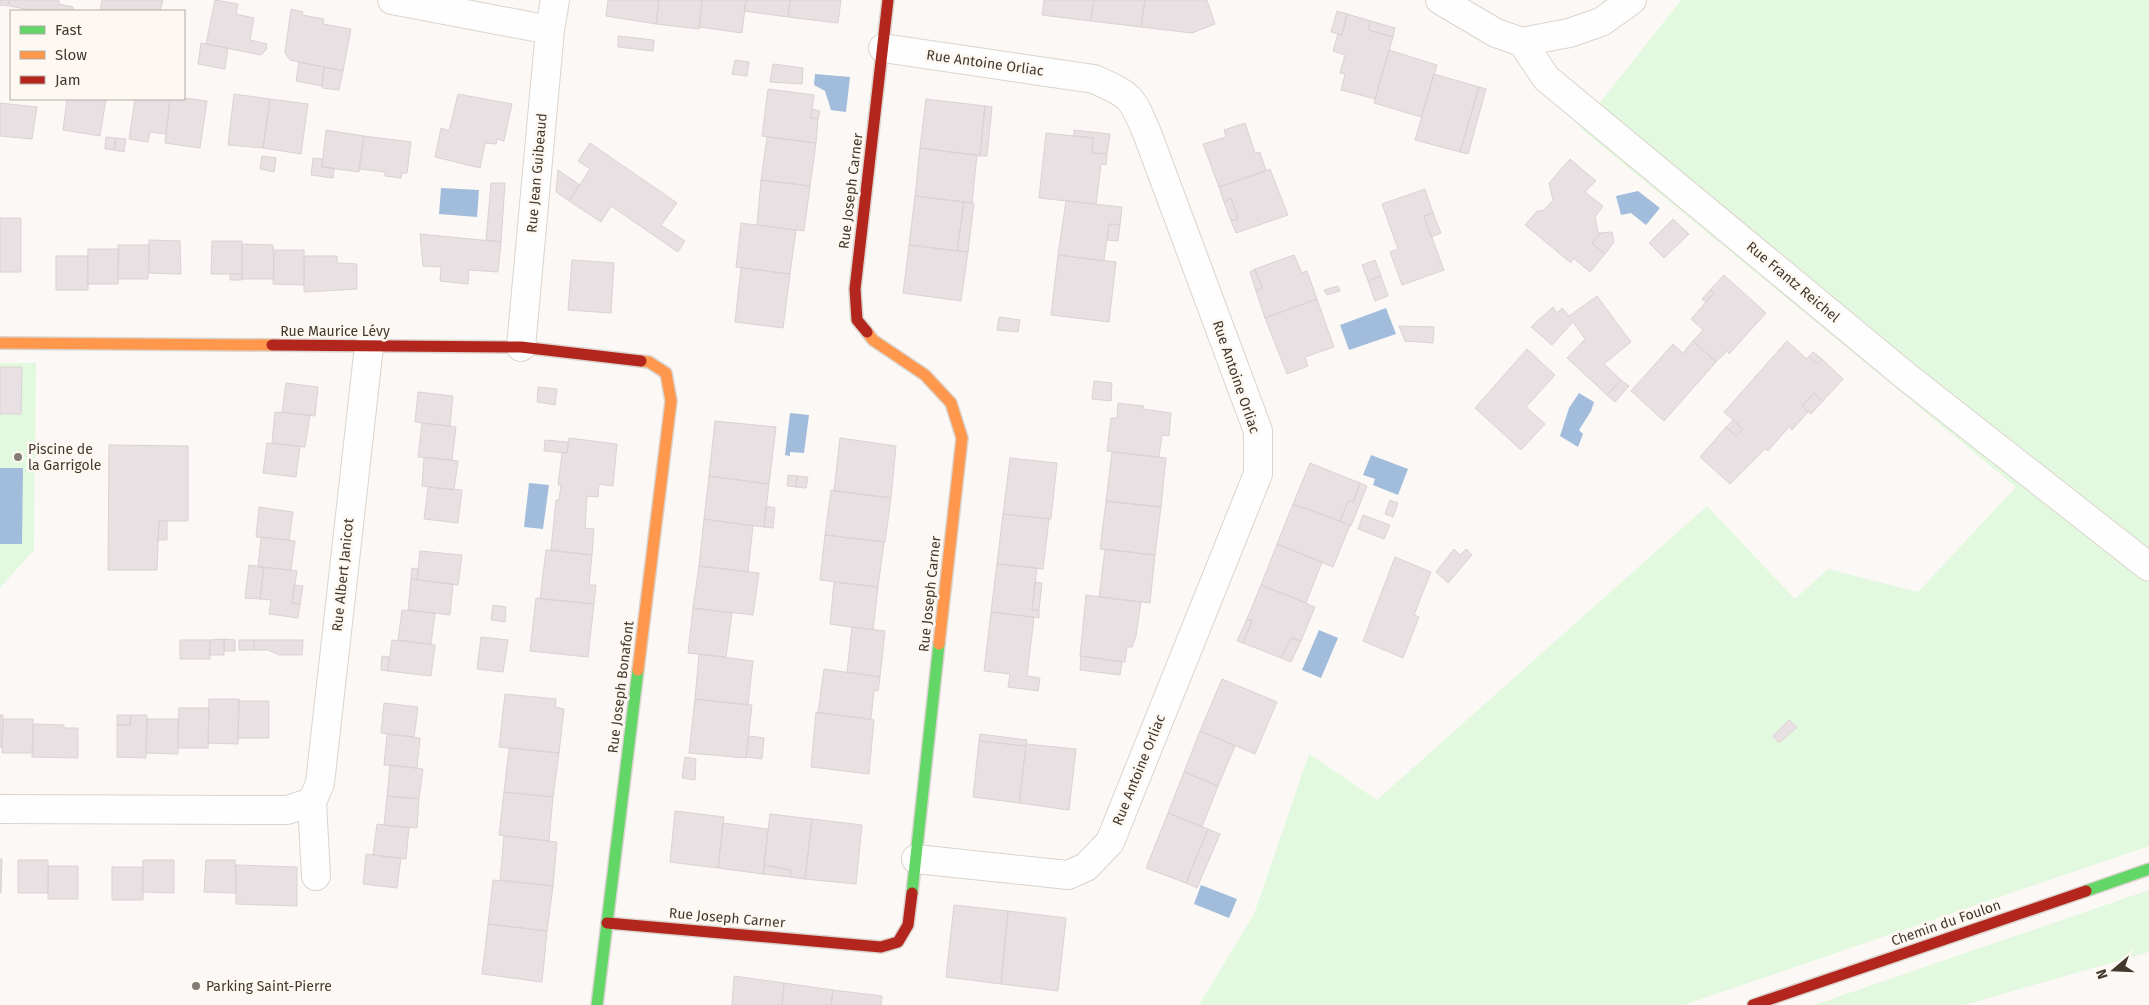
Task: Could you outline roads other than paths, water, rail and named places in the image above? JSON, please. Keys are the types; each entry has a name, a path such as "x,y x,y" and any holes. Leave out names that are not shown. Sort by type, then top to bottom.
{"street":[{"path":"392,0 550,30"},
{"name":"Rue Jean Guibeaud","path":"521,347 550,30 555,0"},
{"name":"Rue Joseph Carner","path":"607,923 881,947 898,942 908,925 962,438 950,403 926,375 872,340 857,320 854,289 888,0"},
{"path":"1440,0 1496,33 1522,42 1569,33 1601,22 1632,0"},
{"name":"Rue Frantz Reichel","path":"1522,42 1546,78 1907,377 2149,567"},
{"name":"Rue Antoine Orliac","path":"883,48 1094,79 1126,93 1136,107 1147,133 1258,431 1258,474 1110,842 1086,867 1068,874 916,859"},
{"name":"Rue Maurice Lévy","path":"0,343 521,347 649,362 666,373"},
{"name":"Rue Albert Janicot","path":"316,876 312,802 320,784 369,346"},
{"name":"Rue Joseph Bonafont","path":"597,1005 671,401 666,373"},
{"path":"0,809 287,810 312,802"},
{"name":"Chemin du Foulon","path":"1753,1005 2149,869"}],"water":[{"path":"815,74 850,77 846,112 831,110 825,91 814,85"},
{"path":"441,188 479,190 477,217 439,214"},
{"path":"1638,191 1660,208 1646,225 1631,213 1621,215 1616,196"},
{"path":"1386,308 1396,334 1349,350 1340,325"},
{"path":"1579,393 1594,402 1591,411 1579,430 1583,434 1578,447 1560,436 1569,408"},
{"path":"790,413 809,415 804,453 790,452 790,456 785,455"},
{"path":"1371,455 1408,469 1398,495 1373,485 1375,479 1363,475"},
{"path":"0,468 23,468 22,544 0,544"},
{"path":"529,483 549,485 543,529 524,527"},
{"path":"1319,630 1338,638 1321,678 1302,670"},
{"path":"1201,885 1237,899 1229,918 1194,904"}],"place":[{"name":"Piscine de la Garrigole","path":"18,457"},
{"name":"Parking Saint-Pierre","path":"196,986"}]}
